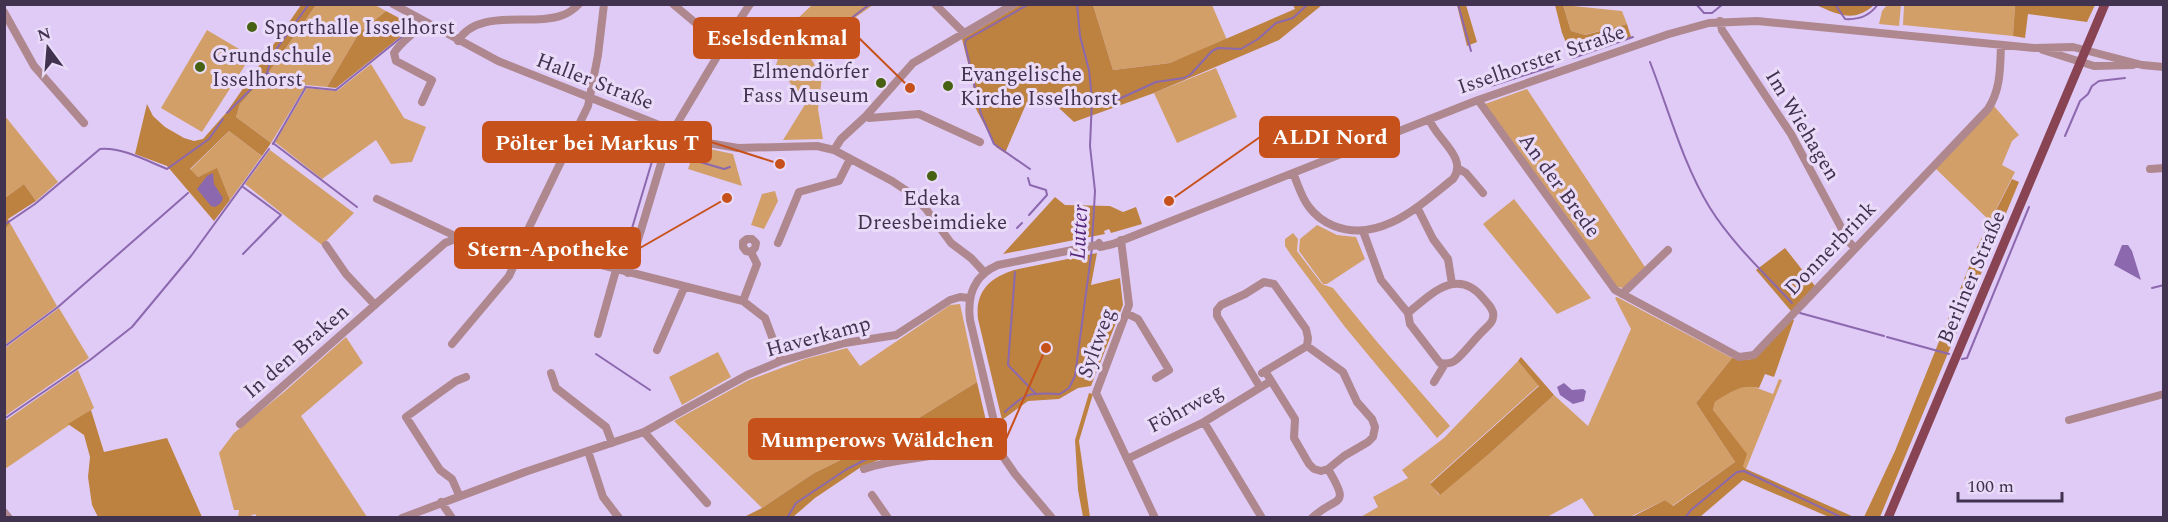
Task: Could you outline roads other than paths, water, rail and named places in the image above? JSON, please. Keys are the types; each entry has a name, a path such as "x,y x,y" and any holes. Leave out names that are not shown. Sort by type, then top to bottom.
{"main road":[{"name":"Berliner Straße","path":"1888,518 2105,4"}],"street":[{"name":"Haller Straße","path":"393,4 498,61 702,142 738,148 817,146 834,150 910,193 926,208 951,243 984,272"},
{"path":"459,41 462,34 487,21 537,19 564,15 579,4"},
{"path":"452,344 508,276 519,254 521,244 580,124 588,106 598,55 604,4"},
{"path":"628,273 672,130 721,50 720,44 673,4"},
{"path":"720,44 725,42 750,4"},
{"path":"935,4 964,33"},
{"path":"834,150 841,139 866,116 913,63 1014,4"},
{"path":"4,12 34,66 84,123"},
{"name":"Isselhorster Straße","path":"984,272 1012,261 1087,248 1112,240 1118,241 1478,100 1677,31 1720,21 1768,22 2035,48 2073,47 2163,67"},
{"name":"Im Wiehagen","path":"1720,21 1722,30 1791,134 1855,248"},
{"path":"422,102 432,80 396,61 394,53 399,44 423,22"},
{"name":"Donnerbrink","path":"1618,292 1739,357 1754,354 1988,109 1996,98 1998,90 2001,45"},
{"name":"Isselhorster Straße","path":"2035,48 2094,66 2142,64"},
{"name":"An der Brede","path":"1478,100 1618,292"},
{"path":"866,116 869,118 919,114 980,142"},
{"path":"1293,173 1301,194 1317,216 1340,228 1363,231 1387,225 1417,207 1453,179 1459,169 1454,156 1428,119"},
{"path":"778,243 798,192 838,181 850,159"},
{"path":"2151,170 2163,168"},
{"path":"1459,169 1466,173 1483,193"},
{"path":"376,199 451,234 454,238 479,234 684,288 743,301 765,318 781,361"},
{"path":"1417,207 1433,239 1448,259 1452,284"},
{"path":"1363,231 1377,273 1388,291 1408,313 1410,324 1440,363 1445,364 1457,360 1490,324 1494,315 1479,294 1471,287 1461,284 1441,287 1408,313"},
{"name":"In den Braken","path":"240,424 445,243 454,238"},
{"name":"Syltweg","path":"1118,241 1129,305 1128,314 1096,393 1155,518"},
{"name":"In den Braken","path":"326,245 346,274 375,305"},
{"path":"1618,292 1668,250"},
{"path":"743,301 757,264 751,252"},
{"path":"598,334 616,270"},
{"path":"984,272 969,298 970,320 1002,455 1052,518"},
{"path":"1260,387 1217,316 1217,310 1221,305 1264,282 1274,284 1306,329 1307,346"},
{"path":"657,350 684,288"},
{"name":"Haverkamp","path":"402,518 459,495 644,432 747,375 781,361 845,343 896,335 950,300 960,297 969,298"},
{"path":"1128,314 1138,319 1169,370 1156,378"},
{"path":"1254,377 1307,346"},
{"path":"1265,371 1295,419 1294,438 1309,464 1314,470 1328,469 1374,437 1376,427 1357,402 1343,372 1307,346"},
{"path":"1434,382 1445,364"},
{"path":"551,373 556,388 606,428 612,443"},
{"path":"459,495 452,479 440,470 406,417 456,381 466,377"},
{"name":"Föhrweg","path":"1127,459 1204,422 1271,381"},
{"path":"2069,420 2163,394"},
{"path":"1204,422 1262,518"},
{"path":"644,432 707,503"},
{"path":"864,469 883,462 973,447 997,435"},
{"path":"588,451 603,497 619,518"},
{"path":"1312,518 1338,501 1340,496 1340,489 1328,469"},
{"path":"872,495 888,518"},
{"path":"441,502 452,518"},
{"path":"4,512 9,518"}],"waterway":[{"path":"227,113 267,73 272,55 309,4"},
{"path":"833,32 870,4"},
{"path":"1029,4 966,40 965,44 981,114 994,144 1030,169"},
{"name":"Lutter","path":"1077,4 1080,36 1089,70 1092,99 1090,146 1095,191 1092,243"},
{"path":"1093,99 1119,99 1156,82 1184,78 1191,74 1212,51 1218,48 1241,49 1258,39 1276,23 1293,18 1308,4"},
{"path":"1458,4 1471,51"},
{"path":"1696,4 1704,13 1712,13 1723,4"},
{"path":"1835,4 1845,19 1859,18 1868,14 1878,4"},
{"path":"267,73 306,87 336,90 413,28"},
{"path":"1573,58 1633,37"},
{"path":"1650,62 1684,155 1710,208 1738,246 1792,303"},
{"path":"1491,86 1553,66"},
{"path":"2065,136 2080,101 2088,94 2092,86 2099,81 2125,78"},
{"path":"273,144 306,87"},
{"path":"4,225 35,204 100,149 126,152 167,169 209,139 223,119"},
{"path":"273,143 357,207"},
{"path":"4,419 90,360 132,327 191,256 269,149"},
{"path":"669,153 724,169 730,167"},
{"path":"621,265 653,158"},
{"path":"1028,178 1030,185 1046,190 1047,195 1029,215"},
{"path":"243,187 281,215 243,254"},
{"path":"4,347 58,307 188,193"},
{"path":"1962,359 1967,358 2029,207"},
{"path":"1017,228 1022,223"},
{"name":"Lutter","path":"1005,412 1024,397 1042,393 1060,394 1069,388 1075,376 1092,248"},
{"path":"1015,272 1008,365 1035,393"},
{"path":"2152,288 2164,285"},
{"path":"1800,313 1884,336"},
{"path":"1887,337 1949,354"},
{"path":"596,354 650,390"},
{"name":"Lutter","path":"787,518 796,503 847,469 885,450 950,445 984,421"},
{"path":"1685,518 1691,510 1737,472 1744,471 1843,518"}],"place":[{"name":"Sporthalle Isselhorst","path":"252,27"},
{"name":"Grundschule Isselhorst","path":"200,67"},
{"name":"Elmendörfer Fass Museum","path":"881,83"},
{"name":"Evangelische Kirche Isselhorst","path":"948,86"},
{"name":"Eselsdenkmal","path":"910,88"},
{"name":"Pölter bei Markus T","path":"780,164"},
{"name":"Edeka Dreesbeimdieke","path":"932,176"},
{"name":"Stern-Apotheke","path":"727,198"},
{"name":"ALDI Nord","path":"1169,201"},
{"name":"Mumperows Wäldchen","path":"1046,348"}]}
